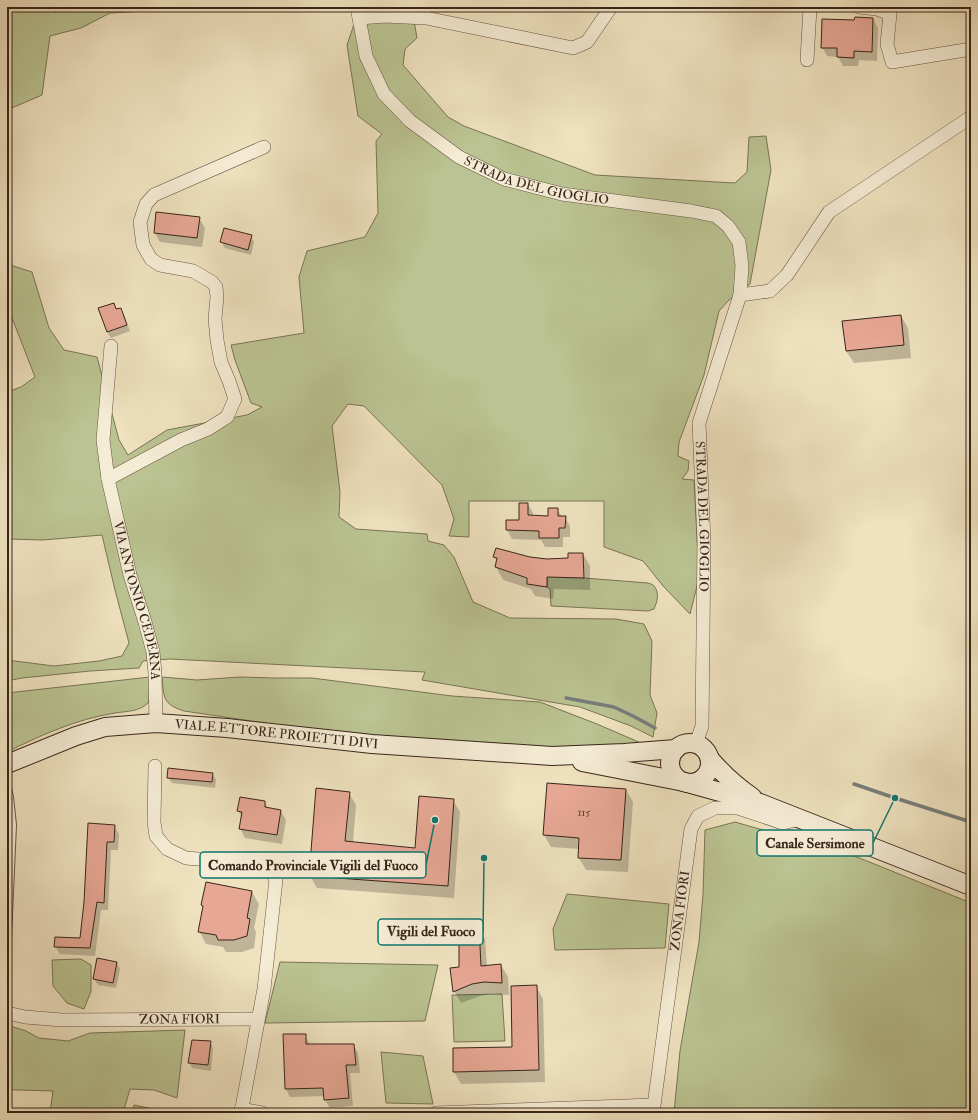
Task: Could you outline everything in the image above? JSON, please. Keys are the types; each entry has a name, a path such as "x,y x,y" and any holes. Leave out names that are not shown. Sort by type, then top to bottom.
{"main road":[{"name":"VIALE ETTORE PROIETTI DIVI","path":"7,764 76,736 105,727 156,723 234,729 372,744 552,756 676,749 686,744 696,744 705,750 720,771 739,788 760,803"},
{"path":"676,749 672,755 671,768 674,774 684,782"},
{"name":"VIALE ETTORE PROIETTI DIVI","path":"552,756 690,783 701,780 706,776 709,771 710,759"},
{"name":"VIALE ETTORE PROIETTI DIVI","path":"684,782 760,803 971,886"}],"street":[{"path":"358,13 426,18 573,48 587,42 611,7"},
{"path":"807,60 811,7"},
{"path":"859,7 877,9 890,14 887,44 892,62 971,48"},
{"name":"STRADA DEL GIOGLIO","path":"358,13 366,56 384,94 410,121 459,157 504,179 562,194 691,211 716,216 728,226 739,242 742,266 740,295 699,423 704,557 702,726 696,744"},
{"path":"740,295 770,291 787,275 829,212 971,117"},
{"path":"108,479 181,440 208,430 227,418 235,399 221,362 217,340 215,319 217,296 216,287 212,282 192,271 160,266 151,259 143,246 140,222 146,204 154,195 264,147"},
{"name":"VIA ANTONIO CEDERNA","path":"111,346 103,440 108,479 130,575 153,652 156,723"},
{"path":"156,766 154,822 156,836 167,849 186,858 259,864 270,869 276,880 264,989 257,1019 241,1111 262,1113"},
{"name":"ZONA FIORI","path":"653,1109 691,829 698,816 715,808 738,808 783,823 800,819"},
{"name":"ZONA FIORI","path":"7,1013 25,1017 62,1020 257,1019"},
{"path":"436,1113 653,1109"}],"lane":[{"path":"7,783 13,825 7,960"}],"green space":[{"path":"7,7 55,7 55,13 60,7 152,7 145,11 110,13 81,28 50,36 42,95 7,110"},
{"path":"360,7 407,7 413,15 417,38 405,49 403,65 448,117 464,126 595,175 735,183 747,172 749,137 766,136 771,170 750,284 729,300 719,311 704,375 679,442 678,456 689,461 688,471 682,479 694,480 699,578 690,614 664,587 643,561 604,547 604,501 469,501 469,537 449,536 454,519 442,485 364,406 348,404 332,426 340,492 339,517 356,529 427,534 428,541 444,545 454,557 473,602 510,618 616,619 644,624 652,641 650,695 657,713 653,737 631,726 580,707 422,680 425,672 170,659 143,661 139,668 90,671 7,681 7,660 54,666 99,661 122,656 129,643 102,535 43,540 7,539 7,392 21,387 35,377 7,305 7,262 10,265 32,272 49,328 64,350 97,357 119,440 128,455 167,430 247,415 262,407 251,403 231,345 304,333 299,277 307,251 365,237 378,213 376,141 382,134 358,116 347,45"},
{"path":"547,569 584,578 648,583 653,585 657,592 654,609 648,611 551,606 550,589 547,587"},
{"path":"150,677 149,702 142,708 73,723 7,752 7,693"},
{"path":"162,677 197,680 240,677 312,678 452,696 540,702 648,746 589,752 372,739 184,711 172,706 166,699 163,690"},
{"path":"735,822 857,857 971,903 971,1113 674,1113 680,1051 699,942 703,894 705,830"},
{"path":"567,894 669,904 665,948 555,950 553,929"},
{"path":"81,959 91,965 91,991 84,1009 67,1003 53,986 52,960"},
{"path":"280,962 438,965 425,1021 265,1023"},
{"path":"502,994 505,1041 454,1042 452,995"},
{"path":"7,1025 26,1031 39,1038 68,1041 90,1033 185,1030 177,1098 154,1090 130,1089 123,1113 50,1113 53,1091 7,1090"},
{"path":"381,1052 423,1056 433,1104 386,1103"},
{"path":"134,1105 172,1113 133,1113"}],"building":[{"path":"855,17 873,18 872,52 854,51 854,58 837,57 837,48 821,48 822,19 854,20"},
{"path":"156,212 200,217 197,238 154,233"},
{"path":"224,228 252,235 248,250 220,242"},
{"path":"114,303 116,309 121,308 127,325 107,332 98,308"},
{"path":"901,315 904,345 846,351 842,321"},
{"path":"519,503 528,503 528,515 548,516 548,508 558,508 558,516 566,516 565,528 559,528 559,538 539,538 539,531 506,530 506,520 519,520"},
{"path":"496,548 530,557 547,559 568,558 568,553 583,553 584,578 547,577 547,587 527,584 527,578 495,567 497,558 493,557"},
{"path":"168,768 213,773 212,782 167,778"},
{"path":"547,783 626,789 621,860 578,858 579,838 543,835"},
{"path":"316,788 350,792 345,841 415,848 419,796 454,799 448,886 309,876"},
{"path":"240,797 265,801 265,807 281,810 277,835 239,829 242,812 237,811"},
{"path":"88,823 115,825 114,842 107,842 104,903 97,902 90,948 54,947 55,937 80,938 84,902"},
{"path":"206,882 252,891 247,918 250,919 247,936 234,940 218,940 216,935 198,932 203,906 201,905"},
{"path":"479,926 481,966 501,964 502,983 484,982 472,984 453,992 450,968 459,967 459,928"},
{"path":"97,958 117,962 113,983 93,979"},
{"path":"537,985 539,1070 453,1072 453,1048 512,1047 511,986"},
{"path":"283,1034 306,1034 306,1044 354,1044 356,1065 346,1065 349,1098 324,1100 323,1088 285,1089"},
{"path":"192,1040 211,1041 208,1065 188,1063"}],"waterway":[{"path":"566,698 614,707 655,728"},
{"path":"854,784 971,822"}],"place":[{"name":"Canale Sersimone","path":"895,798"},
{"name":"Comando Provinciale Vigili del Fuoco","path":"435,820"},
{"name":"Vigili del Fuoco","path":"484,858"}]}
